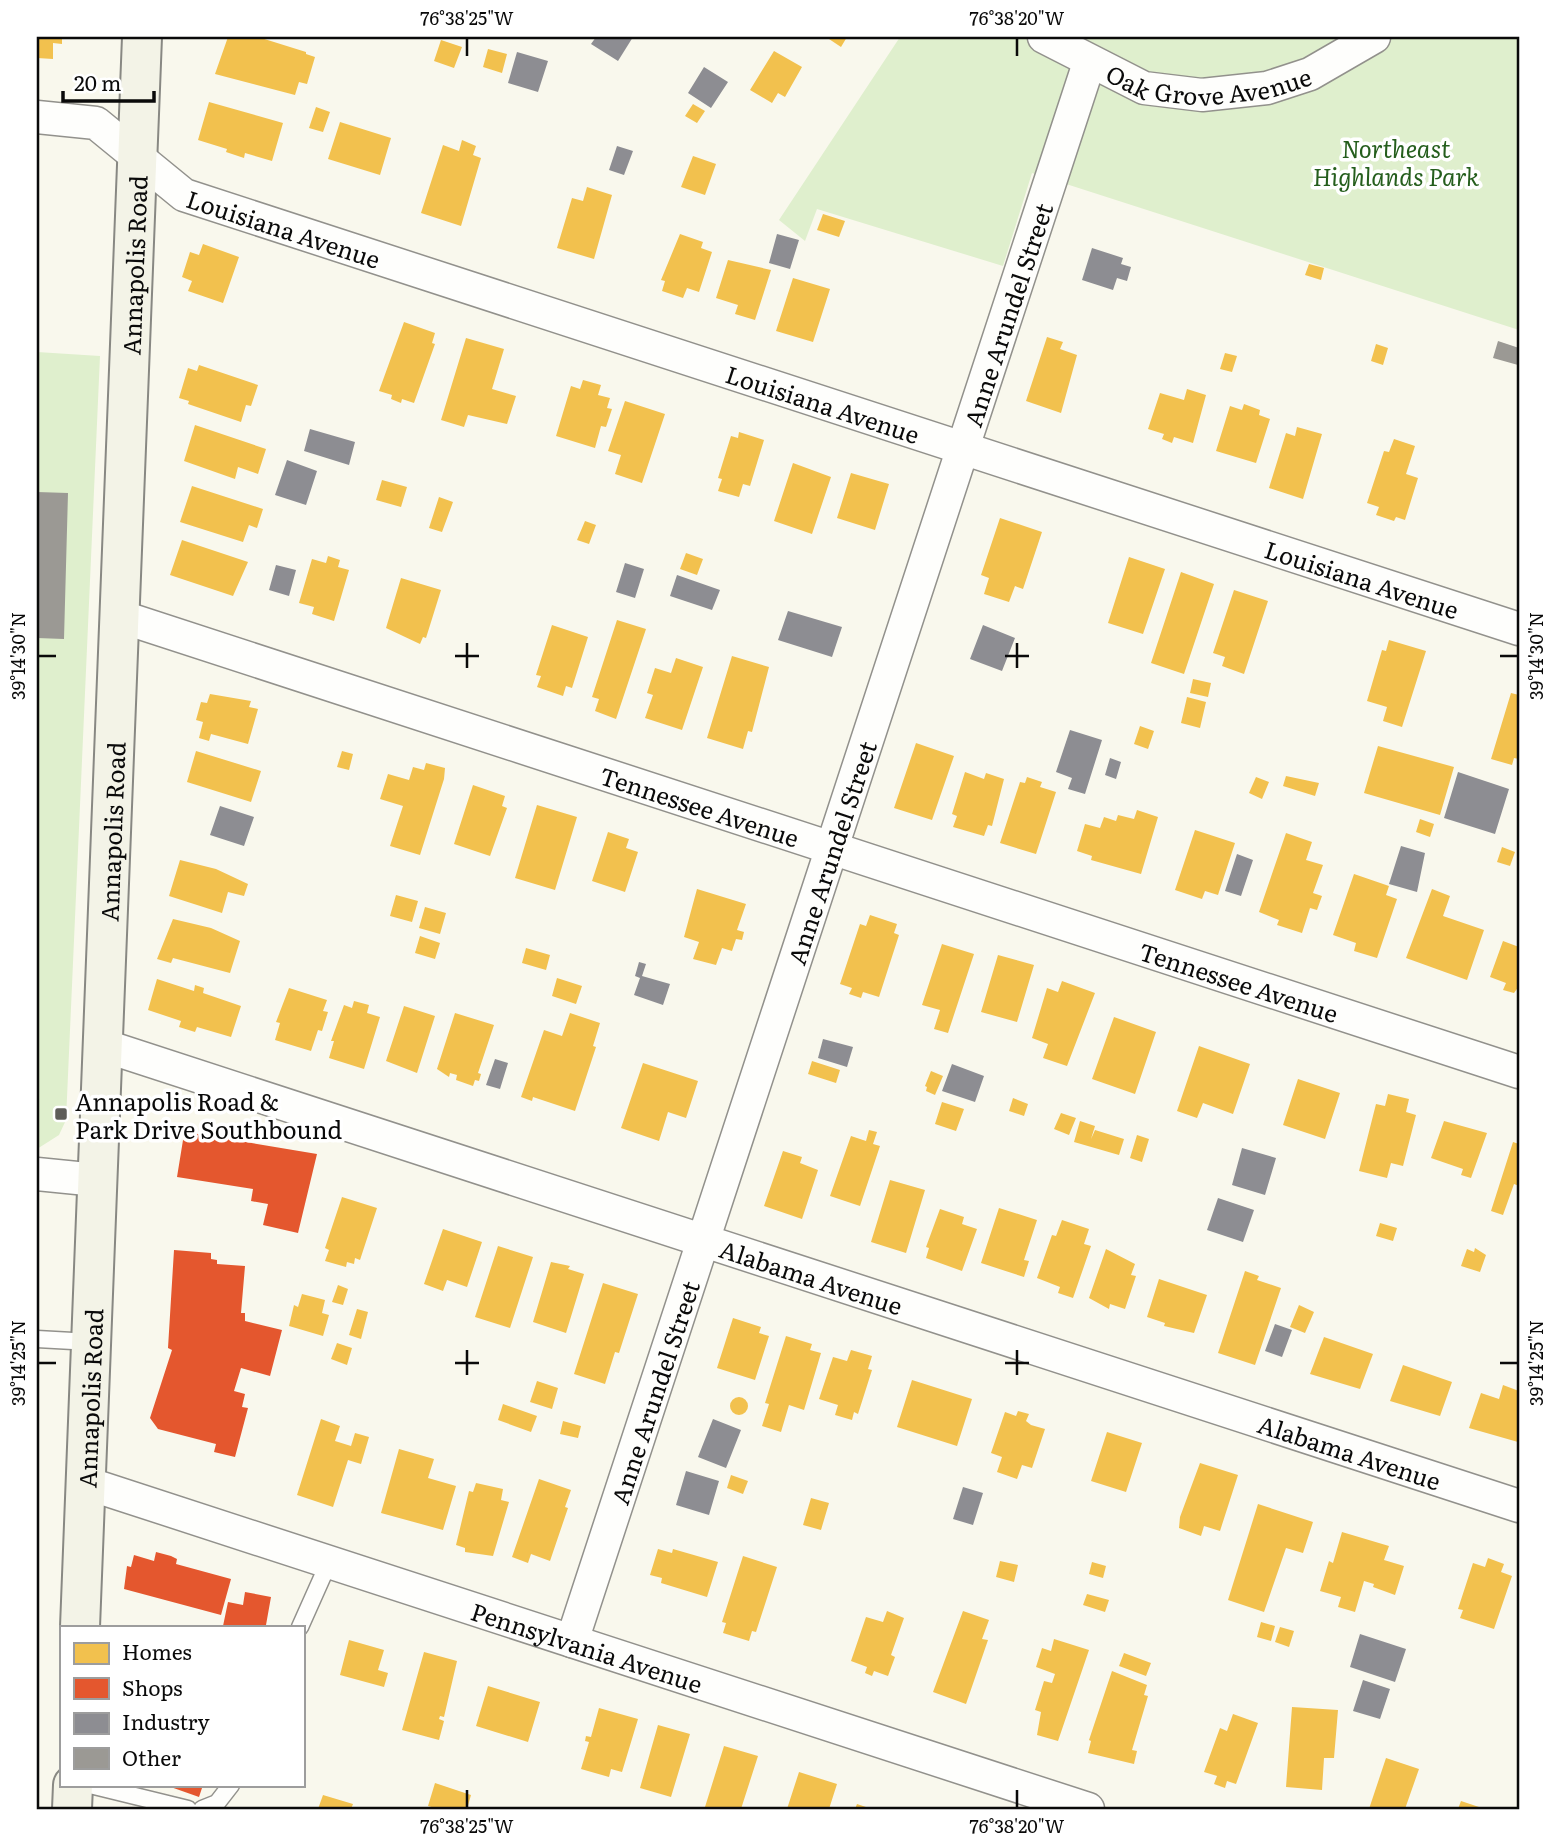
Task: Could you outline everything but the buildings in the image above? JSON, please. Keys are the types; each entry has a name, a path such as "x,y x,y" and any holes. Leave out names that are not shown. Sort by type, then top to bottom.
{"main road":[{"name":"Annapolis Road","path":"80,1626 142,37"},
{"path":"72,1809 73,1786"}],"street":[{"name":"Oak Grove Avenue","path":"1044,37 1089,63 1144,88 1202,95 1267,88 1310,74 1374,37"},
{"name":"Anne Arundel Street","path":"572,1642 1089,63"},
{"name":"Louisiana Avenue","path":"37,117 96,123 184,195 1519,629"},
{"name":"Tennessee Avenue","path":"119,616 1519,1072"},
{"name":"Alabama Avenue","path":"102,1045 1519,1506"},
{"path":"37,1174 97,1180"},
{"name":"Pennsylvania Avenue","path":"86,1483 1088,1809"}],"lane":[{"path":"37,1339 91,1342"},
{"path":"300,1626 328,1562"},
{"path":"94,1786 188,1809"},
{"path":"202,1809 217,1803 230,1786"}],"green space":[{"name":"Northeast Highlands Park","path":"900,37 1519,37 1519,330 1032,173 1003,266 817,209 805,241 779,220"},
{"path":"37,352 100,356 66,1120 59,1135 37,1149"}],"place":[{"name":"Annapolis Road & Park Drive Southbound","path":"61,1114"}]}
